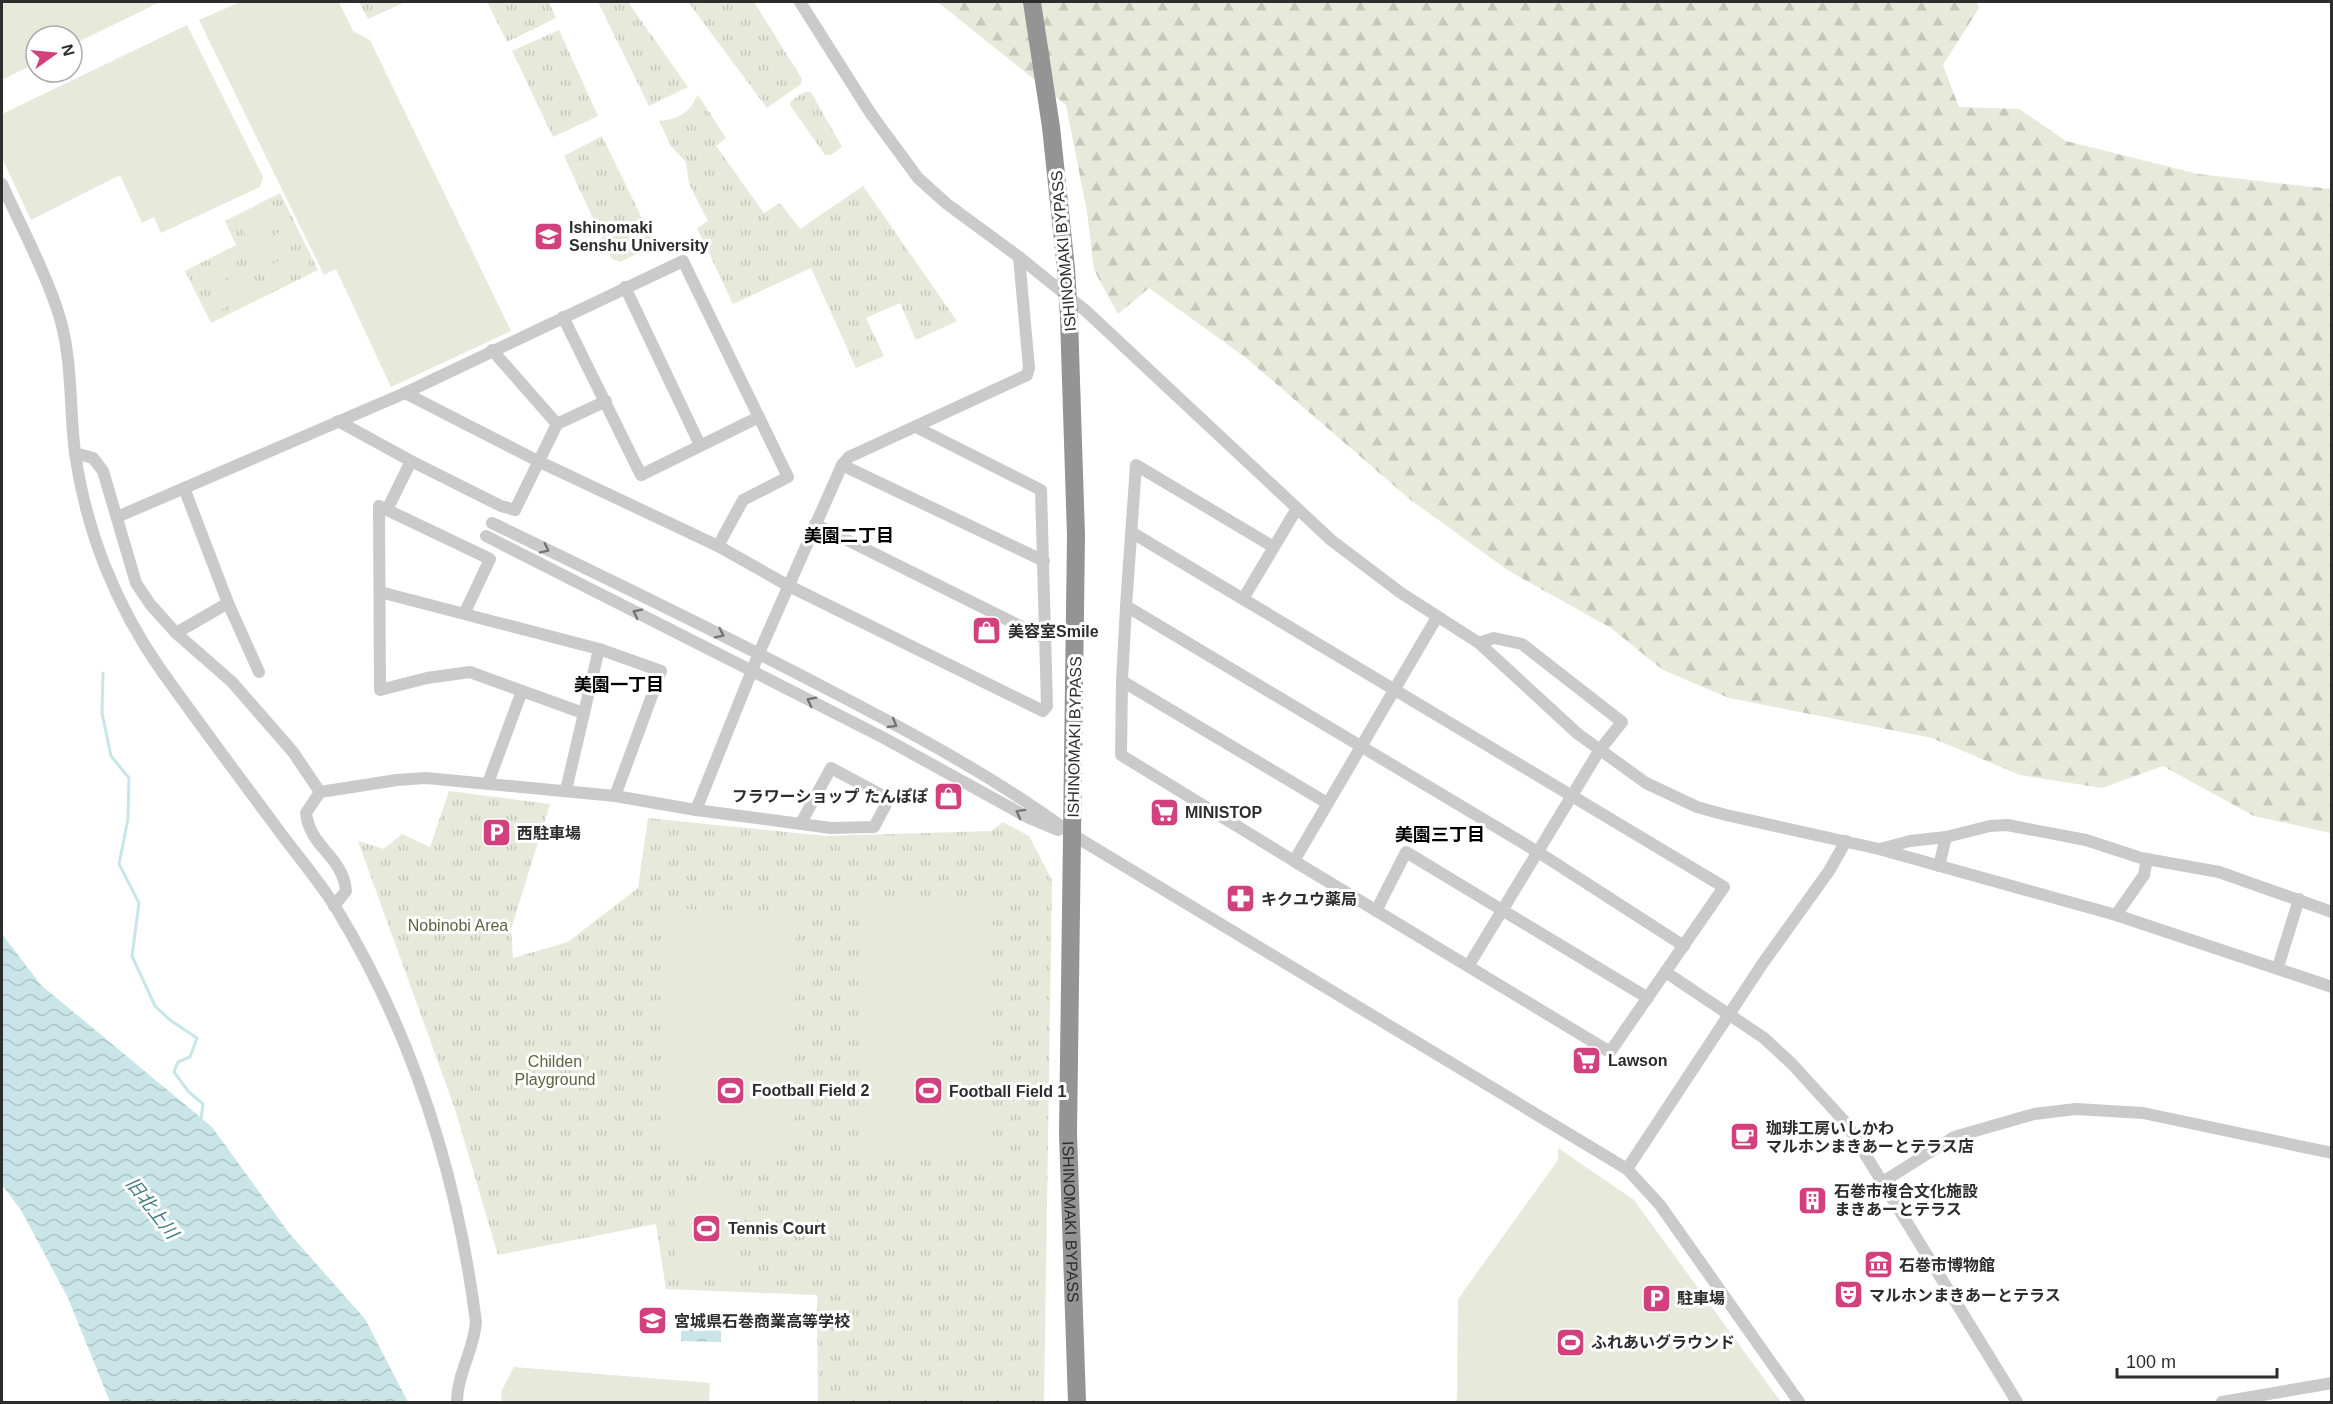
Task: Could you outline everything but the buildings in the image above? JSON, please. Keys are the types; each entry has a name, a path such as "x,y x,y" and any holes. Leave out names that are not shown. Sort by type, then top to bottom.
{"highway":[{"name":"ISHINOMAKI BYPASS","path":"1032,2 1051,127 1065,269 1077,536 1068,1134 1077,1402"}],"street":[{"path":"800,2 871,114 918,178 947,204 1019,257 1086,311 1296,510 1365,568 1479,643 1599,750 1646,783 1697,807 1726,816 1879,849 2116,915 2278,967 2331,987"},
{"path":"2,184 57,309 68,361 75,453 95,537 110,578 140,640 334,906 361,951 404,1038 448,1166 460,1221 476,1322 474,1338 459,1383 456,1402"},
{"path":"696,810 759,653 842,465 849,457 1027,375 1029,368 1019,257"},
{"path":"117,517 405,393 683,261 788,477 744,500 718,546"},
{"path":"625,287 700,445"},
{"path":"564,317 641,475 759,417"},
{"path":"492,350 556,424"},
{"path":"405,393 540,462 718,546 789,586 1043,711 1047,706 1041,490 916,427"},
{"path":"338,421 411,461 501,506 515,510 540,462 556,424 606,401"},
{"path":"75,453 93,458 98,462 110,489 136,583 150,604 176,633 232,682 293,752 321,792"},
{"path":"387,510 411,461"},
{"path":"842,465 1044,561"},
{"path":"1131,532 1724,887 1667,973 1610,1052 1120,755 1126,606 1131,532 1136,465 1272,546"},
{"path":"184,488 228,603 259,672"},
{"path":"465,612 490,559 379,506 380,690 427,678 470,672 583,713"},
{"path":"477,553 501,506"},
{"path":"1243,598 1272,546 1296,510"},
{"path":"492,523 759,653 878,715 1027,800 1073,835 1627,1169 1660,1205 1799,1402"},
{"path":"815,524 1046,639"},
{"path":"486,536 885,738 1029,818 1073,835"},
{"path":"380,592 465,612 599,649 661,671 615,795"},
{"path":"176,633 228,603"},
{"path":"1126,606 1538,852 1684,946"},
{"path":"1294,861 1396,690 1437,616"},
{"path":"1469,965 1599,750 1622,722 1522,644 1494,638 1479,643"},
{"path":"566,790 599,649"},
{"path":"1122,681 1327,803"},
{"path":"488,783 522,691"},
{"path":"334,906 346,891 345,878 340,867 310,832 306,813 321,792 397,780 426,778 615,795 696,810 831,828 874,827 889,799 831,768 801,823"},
{"path":"1879,849 1910,841 1946,837 1990,826 2007,825 2086,840 2147,860 2219,872 2331,912"},
{"path":"1939,866 1946,837"},
{"path":"1627,1169 1829,871 1846,841"},
{"path":"1376,911 1406,852 1504,909 1648,998"},
{"path":"2116,915 2144,875 2147,860"},
{"path":"2278,967 2299,899"},
{"path":"1667,973 1764,1038 1820,1093 1846,1123 1884,1181 2017,1402"},
{"path":"1884,1181 1954,1137 2034,1114 2076,1109 2144,1113 2331,1153"},
{"path":"2222,1402 2331,1383"}],"green space":[{"path":"2,2 160,2 84,39 84,24 24,24 24,69 2,80"},
{"path":"240,2 339,2 353,31 370,40 511,331 391,387 336,269 324,275 199,20"},
{"path":"359,2 405,2 368,19"},
{"path":"487,2 549,2 556,18 507,42"},
{"path":"598,2 628,2 688,87 649,106"},
{"path":"688,2 754,2 802,79 801,84 767,108"},
{"path":"938,2 1977,2 1979,8 1943,65 1959,107 2019,109 2066,141 2198,174 2331,189 2331,833 2254,816 2163,766 2102,788 2020,775 1932,738 1729,698 1663,670 1611,628 1509,571 1412,501 1245,357 1149,288 1118,314 1094,270 1087,212 1066,105"},
{"path":"187,25 263,177 260,187 161,233 154,217 142,223 120,175 31,220 2,158 2,114 64,84 84,84 84,75"},
{"path":"559,30 598,116 553,137 512,51"},
{"path":"804,92 811,92 842,147 831,155 825,155 790,105 791,101"},
{"path":"698,95 726,138 716,146 764,213 780,203 800,229 863,186 957,321 916,340 900,303 866,318 884,356 856,368 811,268 733,304 697,228 708,221 689,184 686,162 671,146 659,121 672,119 687,111"},
{"path":"602,136 655,245 620,262 612,259 564,156"},
{"path":"280,193 318,270 211,323 185,271 236,245 225,221"},
{"path":"274,206 282,221 248,239 240,224"},
{"path":"286,229 294,245 260,262 252,247"},
{"path":"297,252 305,267 271,285 263,269"},
{"path":"232,256 240,272 206,289 198,274"},
{"path":"243,279 251,294 217,312 209,296"},
{"path":"449,791 550,804 511,929 513,958 568,942 638,888 648,818 825,836 991,831 1003,822 1029,836 1052,880 1044,1402 818,1402 817,1295 666,1289 656,1224 498,1255 455,1109 358,841 384,849 402,834 430,847"},
{"name":"Football Field 1","path":"865,903 992,903 992,1155 865,1155"},
{"name":"Football Field 2","path":"668,909 796,910 794,1157 666,1155"},
{"path":"1558,1148 1634,1200 1781,1402 1455,1402 1457,1399 1458,1299 1558,1160"},
{"name":"Tennis Court","path":"738,1184 738,1270 675,1272 676,1186"},
{"path":"514,1367 710,1383 709,1402 502,1402 501,1392"}],"water":[{"name":"旧北上川","path":"2,934 41,985 212,1127 289,1233 365,1319 408,1402 110,1402 68,1298 21,1210 2,1185"},
{"path":"681,1315 721,1316 721,1342 681,1341"}],"waterway":[{"path":"103,673 102,713 111,756 129,778 128,819 119,864 139,903 132,956 155,1006 170,1020 197,1038 190,1057 178,1062 174,1072 188,1091 203,1104 201,1119"}],"place":[{"name":"Ishinomaki Senshu University","path":"548,236"},
{"name":"美容室Smile","path":"987,631"},
{"name":"フラワーショップ たんぽぽ","path":"949,796"},
{"name":"MINISTOP","path":"1164,812"},
{"name":"西駐車場","path":"496,833"},
{"name":"キクユウ薬局","path":"1240,899"},
{"name":"Lawson","path":"1587,1060"},
{"name":"Football Field 2","path":"731,1090"},
{"name":"Football Field 1","path":"928,1091"},
{"name":"珈琲工房いしかわ マルホンまきあーとテラス店","path":"1745,1137"},
{"name":"石巻市複合文化施設 まきあーとテラス","path":"1813,1200"},
{"name":"Tennis Court","path":"707,1228"},
{"name":"石巻市博物館","path":"1878,1265"},
{"name":"マルホンまきあーとテラス","path":"1848,1295"},
{"name":"駐車場","path":"1656,1298"},
{"name":"宮城県石巻商業高等学校","path":"653,1321"},
{"name":"ふれあいグラウンド","path":"1570,1342"}],"district":[{"name":"美園二丁目","path":"849,536"},
{"name":"美園一丁目","path":"619,685"},
{"name":"美園三丁目","path":"1440,835"}],"park label":[{"name":"Nobinobi Area","path":"458,925"},
{"name":"Childen Playground","path":"555,1070"}]}
